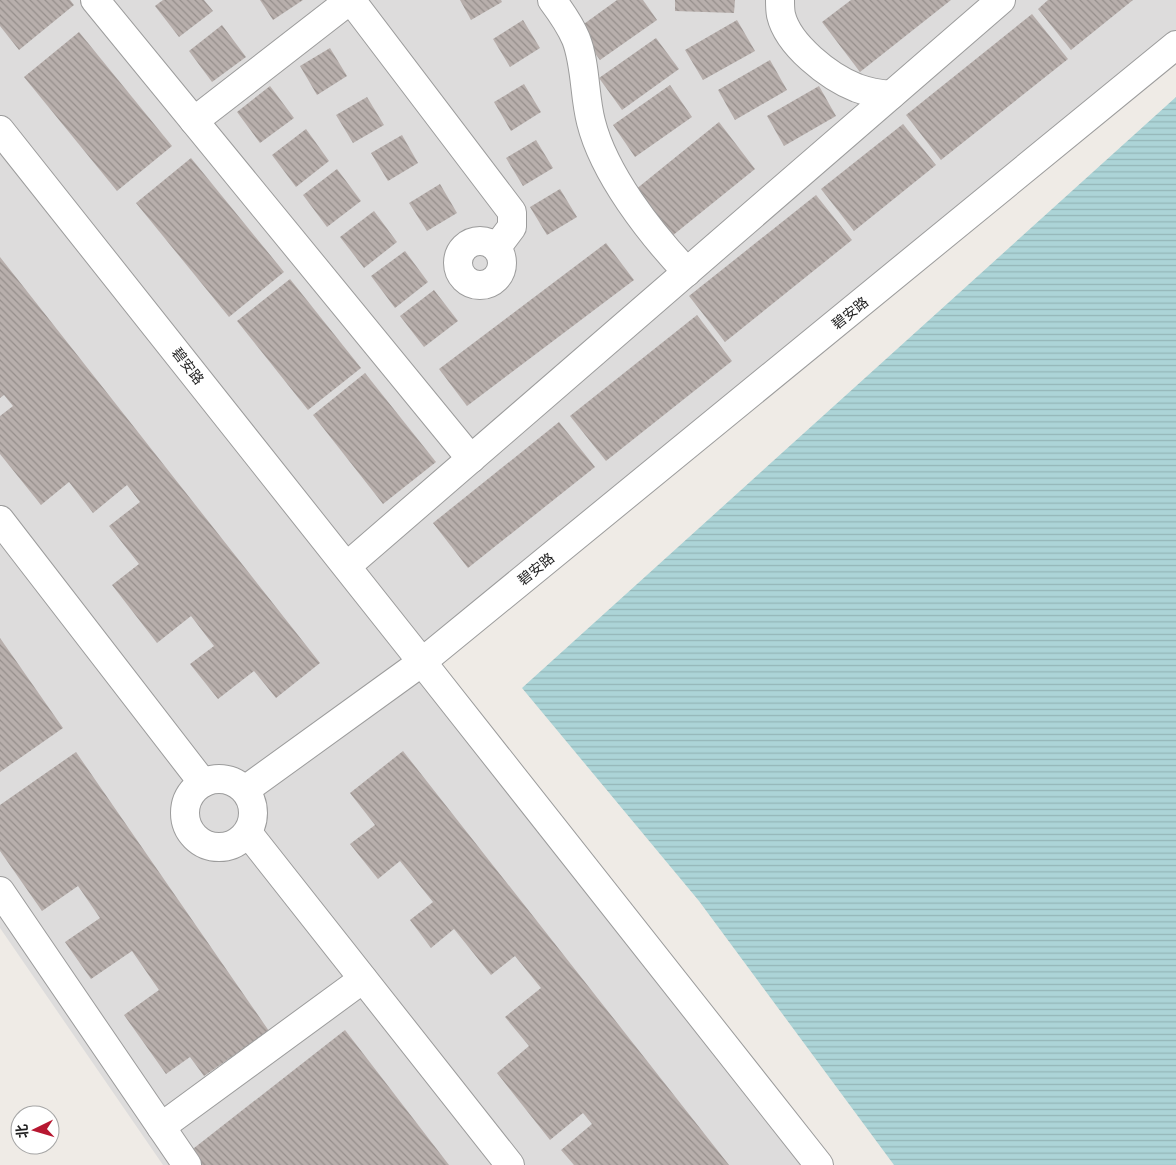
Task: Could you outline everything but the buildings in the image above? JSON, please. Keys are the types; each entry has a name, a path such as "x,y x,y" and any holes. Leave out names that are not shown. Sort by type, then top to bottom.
{"street":[{"path":"95,0 471,459"},
{"path":"194,122 350,0 512,212 512,227 497,247"},
{"path":"552,0 576,39 582,63 591,122 604,158 644,221 665,249 686,272"},
{"path":"780,0 782,17 792,37 804,52 846,83 858,89 877,94 891,95"},
{"path":"347,566 1001,0"},
{"name":"碧安路","path":"0,130 422,662 1176,45"},
{"path":"0,520 203,783"},
{"path":"245,790 422,662 819,1165"},
{"path":"214,779 226,779 236,783 245,790 251,800 252,822 248,832 240,841 230,846 219,848 208,846 190,832 185,810 188,799 194,790 203,783 214,779"},
{"path":"248,832 510,1165"},
{"path":"0,891 187,1165"},
{"path":"161,1127 363,979"}],"shaded area":[{"path":"0,0 1176,0 1176,45 423,662 831,1165 163,1165 0,928"}],"water":[{"path":"1176,97 1176,1165 894,1165 699,901 522,688"}]}
